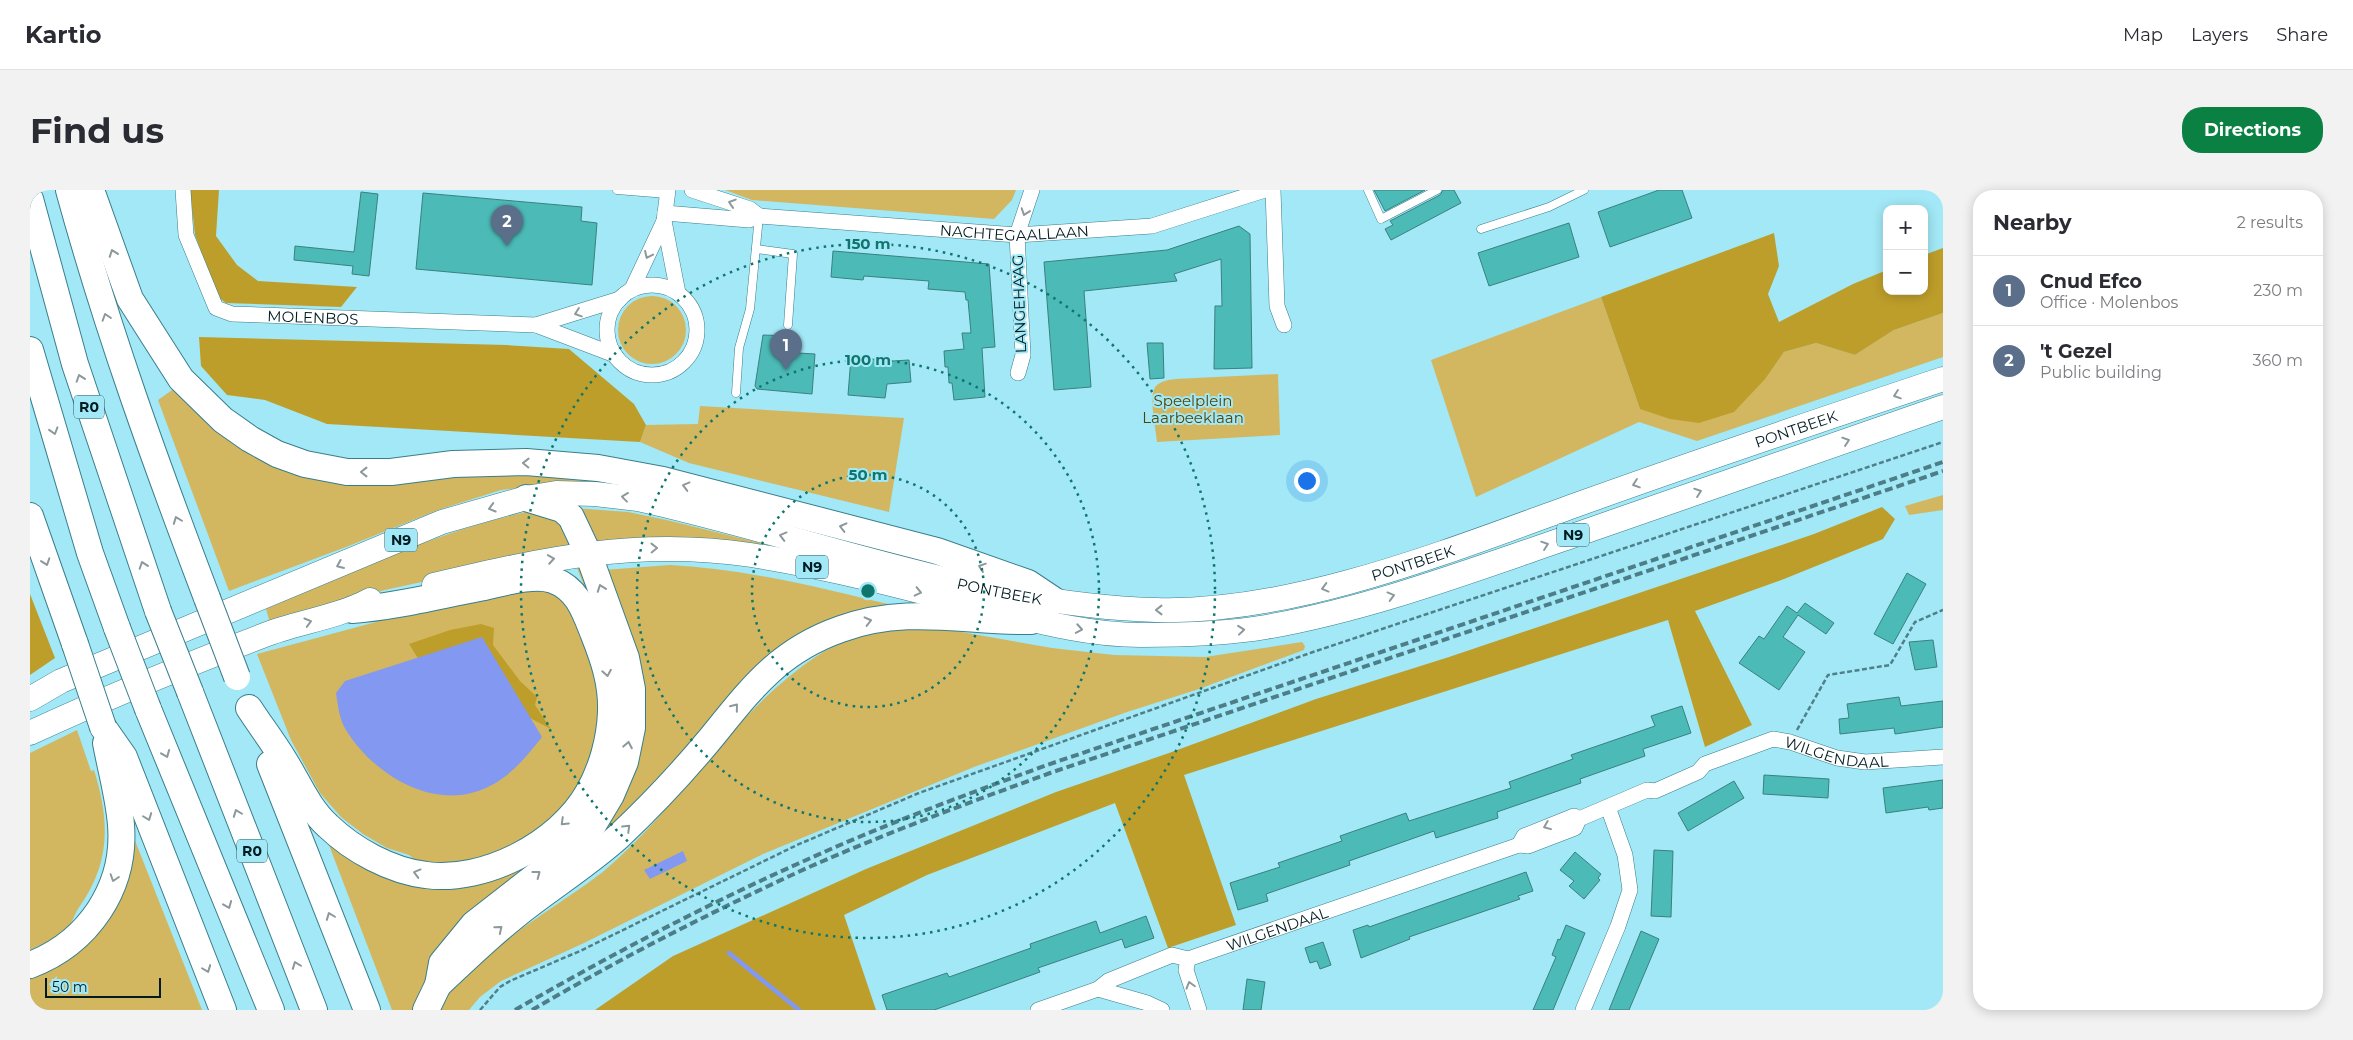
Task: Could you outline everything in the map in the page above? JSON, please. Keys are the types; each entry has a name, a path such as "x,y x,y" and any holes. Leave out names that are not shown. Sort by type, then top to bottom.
{"highway":[{"path":"69,190 91,270 142,423 248,708 367,1010"},
{"path":"90,190 130,299 181,379 223,420 250,439 277,454 305,464 347,472 391,472 453,464 526,462 598,468 663,480 937,551 1028,583 1055,601"},
{"name":"R0","path":"30,199 75,364 158,611 314,1010"},
{"path":"30,350 90,554 116,628 271,1010"},
{"name":"PONTBEEK","path":"526,498 556,494 595,494 638,499 680,508 947,579 1055,601 1157,610 1208,608 1322,589 1489,537 1943,380"},
{"name":"N9","path":"30,733 73,713 264,635 352,610 374,598 543,560 625,549 668,548 710,550 753,556 820,569 1031,621 1090,631 1137,635 1190,634 1265,627 1414,590 1943,406"},
{"path":"426,1010 438,985 442,963 474,924 564,854 593,825 611,795 625,762 632,728 632,689 626,658 588,553 571,518 562,509 526,498"},
{"name":"N9","path":"30,699 61,681 442,522 526,498"},
{"path":"30,516 103,727 121,826 120,853 115,876 104,903 90,925 70,943 47,958 30,964"},
{"path":"248,708 284,760 304,798 327,826 362,853 396,867 426,875 479,872 537,846 567,820 588,793 606,750 611,711 607,669 579,599 566,586 550,579 524,579 377,608 352,610"},
{"path":"438,985 480,944 535,900 576,872 617,837 660,795 765,674 803,645 842,628 898,615 920,614 1003,621 1031,621"},
{"path":"103,727 124,757 223,1010"}],"street":[{"name":"MOLENBOS","path":"183,190 186,235 216,308 232,314 536,325 615,355"},
{"name":"NACHTEGAALLAAN","path":"692,190 750,209 759,216"},
{"path":"1017,235 1032,190"},
{"name":"NACHTEGAALLAAN","path":"664,217 749,220 759,216 1017,235 1152,226 1265,190"},
{"path":"1273,190 1277,306 1284,325"},
{"path":"664,217 667,192"},
{"name":"MOLENBOS","path":"632,289 664,217"},
{"name":"MOLENBOS","path":"664,217 678,293"},
{"name":"LANGEHAAG","path":"1017,235 1023,355 1018,372"},
{"name":"MOLENBOS","path":"536,325 620,298 632,289 647,285 663,286 678,293 689,304 696,318 697,334 689,355 678,366 664,373 640,373 626,366 615,355 610,344 607,329 611,312 620,298"},
{"name":"WILGENDAAL","path":"1038,1010 1098,989 1108,980 1172,955 1188,959 1519,845 1524,836 1574,816 1579,819 1647,790 1655,791 1698,772 1705,764 1773,739 1790,742 1837,758 1865,762 1943,758"},
{"path":"1583,1010 1618,926 1630,890 1625,855 1608,807"},
{"path":"1188,959 1186,970 1199,1010"},
{"path":"1098,989 1147,1003 1162,1010"}],"lane":[{"path":"617,190 667,192"},
{"path":"1368,190 1381,219 1437,190"},
{"path":"1481,229 1549,207 1584,190"},
{"path":"736,393 739,348 750,309 759,216"},
{"path":"756,249 794,254 788,325"}],"path":[{"path":"480,1010 500,987 510,981 580,950 788,849 919,793 1313,652 1943,442"},
{"path":"1790,742 1828,675 1890,665 1915,622 1943,610"}],"green space":[{"path":"725,190 1016,190 1012,200 994,219 752,200"},
{"path":"652,296 665,299 676,306 683,317 686,330 683,343 676,354 665,361 652,364 639,361 628,354 621,343 618,330 621,317 628,306 639,299"},
{"path":"1601,297 1640,409 1766,378 1784,352 1816,343 1855,355 1894,330 1943,313 1943,357 1697,441 1639,422 1476,497 1431,360"},
{"name":"Speelplein Laarbeeklaan","path":"1278,374 1280,435 1157,442 1153,397 1156,386 1160,383 1175,379"},
{"path":"175,388 269,460 508,470 646,486 534,486 501,490 438,510 229,591 158,400"},
{"path":"700,406 904,418 889,512 689,463 640,442 646,425 698,424"},
{"path":"1943,495 1943,510 1909,515 1905,506"},
{"path":"574,508 628,512 671,521 878,572 593,545"},
{"path":"526,512 545,516 557,522 566,531 576,548 385,590 270,623 266,609 329,581 426,542 492,520"},
{"path":"670,565 757,575 900,607 825,625 615,829 581,852 599,831 603,570"},
{"path":"585,567 616,647 626,693 621,749 606,792 582,826 552,855 487,907 456,935 432,968 415,1010 392,1010 324,832 359,858 388,872 413,878 454,879 479,877 496,873 528,859 550,844 569,826 586,805 600,782 610,758 616,732 618,706 614,670 604,636 577,568"},
{"path":"542,587 560,596 573,609 598,671 599,734 577,792 530,838 477,862 418,862 409,855 387,848 363,834 341,817 320,793 291,740 257,654 469,597"},
{"path":"933,627 1052,648 1114,655 1205,657 1302,642 1305,646 1304,650 1196,690 1127,712 974,767 763,854 584,943 501,981 480,997 469,1010 440,1010 447,994 463,975 485,956 588,883 633,844 659,817 733,731 787,679 830,648 858,637 903,629"},
{"path":"77,730 91,771 94,770 103,807 105,825 102,859 89,892 68,927 53,939 30,950 30,753"},
{"path":"132,833 202,1010 30,1010 30,972 63,956"}],"shaded area":[{"path":"190,190 219,190 216,236 237,265 258,281 357,287 341,307 226,303 218,297 195,235"},
{"path":"1774,233 1779,266 1768,294 1779,322 1853,284 1883,272 1883,295 1928,295 1928,254 1943,248 1943,313 1894,330 1855,355 1816,343 1784,352 1766,378 1734,412 1699,423 1670,419 1640,409 1601,297"},
{"path":"199,337 506,345 569,349 634,404 646,425 640,442 327,424 265,400 227,395 201,366"},
{"path":"1882,507 1895,519 1883,539 1784,579 1695,611 1752,725 1705,747 1668,620 1184,775 1236,925 1168,948 1115,803 927,875 844,915 876,1010 595,1010 673,956 866,869 1056,792 1316,699 1449,657 1814,534"},
{"path":"30,594 55,658 30,675"},
{"path":"481,624 494,628 493,645 520,681 537,697 535,705 551,729 419,660 409,644 450,630"}],"water":[{"path":"482,637 542,737 521,762 505,777 475,792 456,795 419,790 385,772 357,745 346,730 340,717 336,693 345,681"},
{"path":"683,851 687,861 650,879 644,870"}],"building":[{"path":"1374,190 1425,190 1385,211"},
{"path":"1443,190 1454,190 1461,203 1391,240 1385,229 1393,225 1390,221 1440,195"},
{"path":"1659,190 1682,190 1692,218 1610,247 1598,212"},
{"path":"361,192 378,194 369,276 352,274 353,266 294,260 295,246 354,252"},
{"path":"423,193 582,207 581,221 597,223 592,285 416,269"},
{"path":"1569,223 1579,257 1489,286 1478,253"},
{"path":"1239,226 1250,234 1252,368 1214,369 1215,306 1222,306 1221,259 1174,274 1177,281 1084,291 1091,387 1054,390 1044,262 1167,250"},
{"path":"833,251 989,264 995,347 982,348 985,397 954,400 952,383 949,383 948,367 945,367 944,351 964,349 962,333 971,333 968,300 966,300 965,292 928,289 929,281 864,276 863,280 831,277"},
{"path":"763,335 793,336 799,339 798,353 815,354 812,394 757,389 755,386"},
{"path":"1147,343 1163,343 1164,378 1150,379"},
{"path":"851,357 893,361 909,360 911,382 887,384 885,398 848,395"},
{"path":"1907,573 1926,584 1893,644 1874,634"},
{"path":"1805,603 1834,623 1826,634 1798,615 1783,637 1805,652 1779,690 1739,663 1759,636 1764,639 1787,606 1797,613"},
{"path":"1933,640 1937,667 1915,670 1909,642"},
{"path":"1899,697 1901,706 1943,701 1943,727 1895,734 1894,728 1840,734 1839,719 1849,718 1847,704"},
{"path":"1682,706 1691,733 1643,749 1645,756 1580,779 1581,783 1497,812 1498,818 1436,838 1434,831 1349,861 1350,865 1266,894 1268,901 1238,910 1230,883 1280,867 1278,863 1342,841 1340,836 1406,813 1409,821 1511,788 1509,782 1573,759 1571,755 1655,726 1651,716"},
{"path":"1764,775 1829,779 1828,798 1763,794"},
{"path":"1943,780 1943,808 1929,810 1928,807 1886,813 1883,788"},
{"path":"1734,781 1744,798 1688,831 1678,813"},
{"path":"1654,850 1673,851 1671,917 1651,916"},
{"path":"1575,852 1601,874 1598,878 1600,880 1584,899 1569,886 1574,881 1560,870"},
{"path":"1526,872 1533,891 1518,896 1520,899 1409,937 1410,939 1361,958 1353,930 1368,925 1369,927"},
{"path":"1146,916 1154,938 1125,948 1122,939 1038,968 1040,972 934,1010 887,1010 882,995 947,973 949,977 1031,948 1030,944 1096,921 1100,933"},
{"path":"1566,925 1585,933 1553,1010 1533,1010 1556,957 1552,955 1558,939 1560,940"},
{"path":"1641,931 1659,939 1629,1010 1609,1010"},
{"path":"1323,942 1331,965 1320,969 1317,961 1310,963 1305,948"},
{"path":"1247,979 1265,982 1261,1010 1243,1010"}],"waterway":[{"path":"729,953 799,1010"}],"railway":[{"path":"515,1010 586,970 730,895 864,835 924,811 1047,765 1943,462"},
{"path":"532,1010 633,954 737,901 837,855 927,819 1050,773 1943,471"}],"place":[{"name":"'t Gezel","path":"507,246"},
{"name":"Cnud Efco","path":"786,370"}]}
